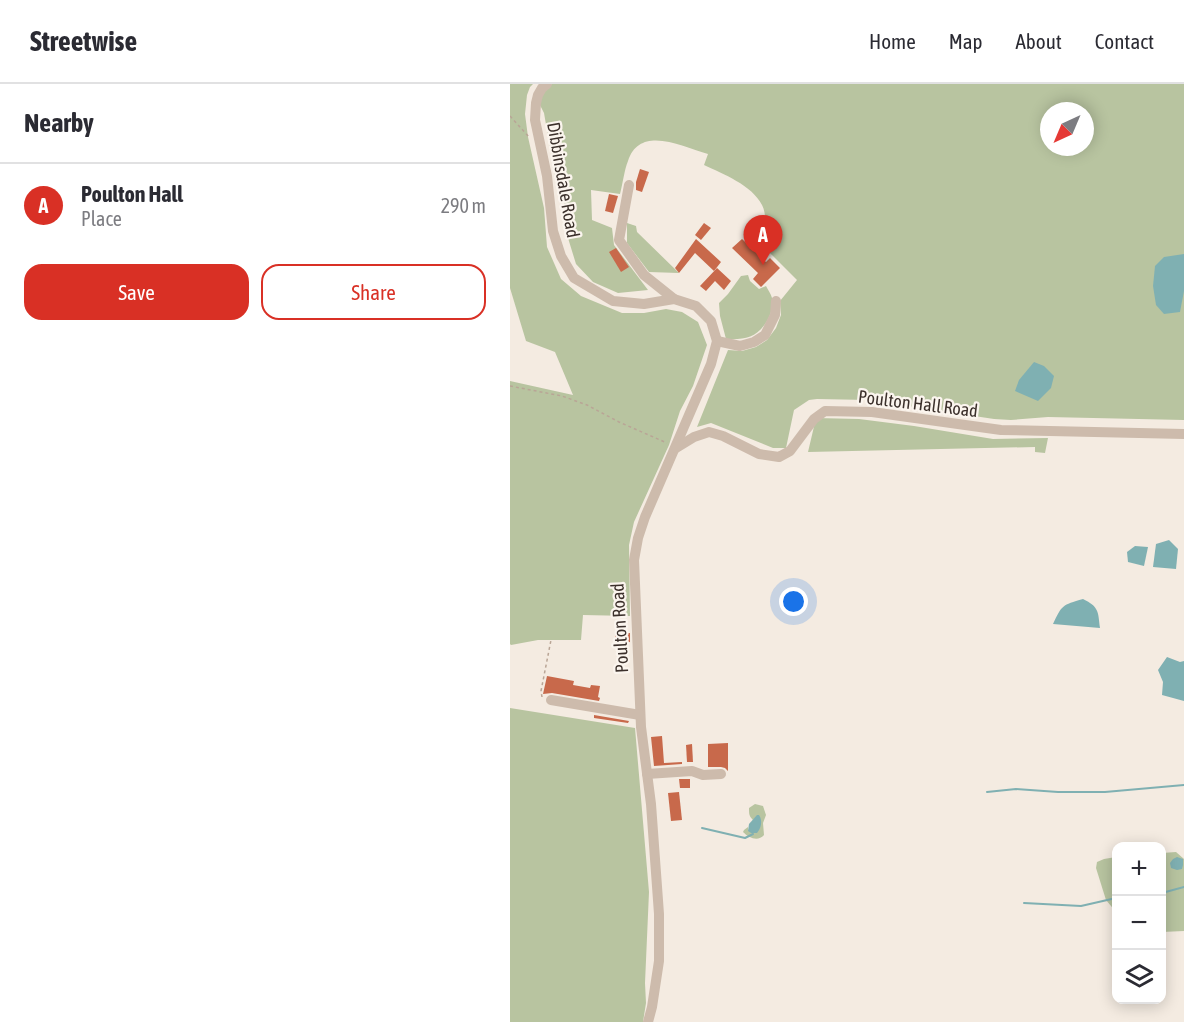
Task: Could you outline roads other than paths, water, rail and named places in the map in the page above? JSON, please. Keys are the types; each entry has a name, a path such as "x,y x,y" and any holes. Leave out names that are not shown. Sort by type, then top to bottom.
{"street":[{"name":"Dibbinsdale Road","path":"547,84 538,95 535,120 547,176 553,231 561,256 574,278 613,302 644,304 674,299"},
{"path":"629,185 619,240 644,275 674,299 696,306 711,321 717,341 740,346 754,342 765,335 776,315 776,301"},
{"name":"Poulton Road","path":"648,1022 659,961 659,914 656,860 640,727 634,560 645,517 711,364 717,341"},
{"name":"Poulton Hall Road","path":"676,448 694,437 709,432 723,436 759,454 779,457 790,451 814,419 825,411 872,412 1001,430 1184,434"},
{"path":"551,700 640,715"},
{"path":"647,774 692,771 703,775 721,774"}],"water":[{"path":"1184,254 1184,291 1180,312 1164,314 1156,305 1153,286 1155,266 1164,257"},
{"path":"1034,362 1044,366 1054,376 1051,388 1038,401 1015,391 1019,380"},
{"path":"1169,540 1178,549 1176,569 1153,567 1156,544"},
{"path":"1135,546 1148,547 1144,566 1128,562 1127,552"},
{"path":"1083,599 1097,610 1100,628 1053,624 1064,607"},
{"path":"1167,657 1180,662 1184,661 1184,701 1162,695 1163,682 1158,670"},
{"path":"757,815 761,820 760,827 757,833 751,833 748,831 749,824"},
{"path":"1177,857 1183,859 1183,865 1182,869 1177,870 1171,868 1170,863"}],"waterway":[{"path":"987,792 1016,789 1105,792 1184,785"},
{"path":"702,828 745,838 753,834"},
{"path":"1166,892 1184,887"},
{"path":"1024,903 1081,906 1112,899"}],"place":[{"name":"Poulton Hall","path":"763,265"}]}
